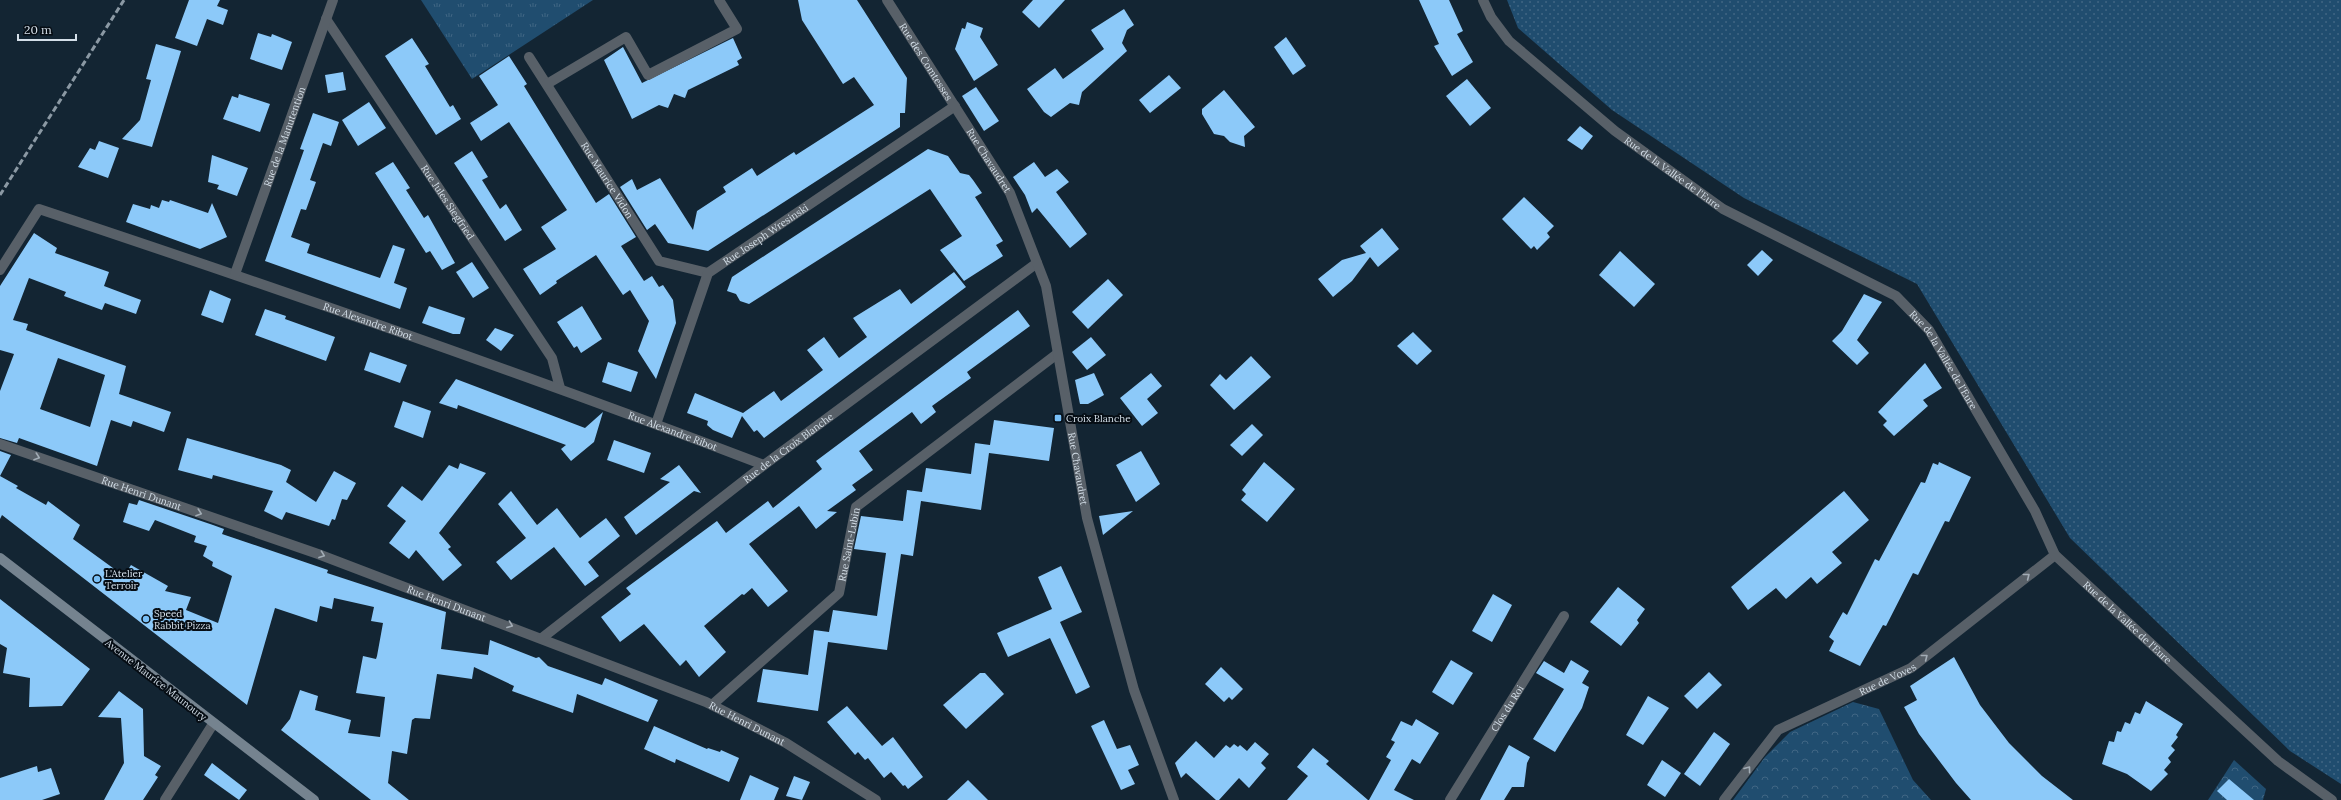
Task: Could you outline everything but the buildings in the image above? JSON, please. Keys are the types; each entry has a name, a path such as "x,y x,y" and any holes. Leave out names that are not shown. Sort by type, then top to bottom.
{"main road":[{"name":"Avenue Maurice Maunoury","path":"0,558 213,724 314,800"}],"street":[{"name":"Rue de la Manutention","path":"235,274 333,0"},
{"path":"546,84 626,37 648,75 737,29 720,0"},
{"name":"Rue des Comtesses","path":"887,0 955,106 964,123"},
{"name":"Rue de la Vallée de l'Eure","path":"1483,0 1491,17 1509,41 1615,131 1723,209 1896,296 1929,330 2035,511 2055,555 2278,761 2332,800"},
{"name":"Rue Jules Siegfried","path":"326,19 552,358 560,388"},
{"name":"Rue Maurice Vidon","path":"529,57 660,261 708,273"},
{"name":"Rue Joseph Wresinski","path":"708,273 955,106"},
{"name":"Rue Chavaudret","path":"964,123 1010,192 1046,286 1087,518 1134,690 1174,800"},
{"name":"Rue Alexandre Ribot","path":"0,270 39,209 235,274 560,388 764,465"},
{"name":"Rue de la Croix Blanche","path":"542,638 764,465 1037,263"},
{"path":"656,424 708,273"},
{"name":"Rue Saint-Lubin","path":"712,705 839,593 856,507 1057,354"},
{"name":"Rue Henri Dunant","path":"0,444 318,554 542,638 712,705 786,743 876,800"},
{"name":"Rue de Voves","path":"1724,800 1778,730 1911,668 2055,555"},
{"name":"Clos du Roi","path":"1450,800 1564,616"},
{"path":"165,800 213,724"}],"green space":[{"path":"421,0 593,0 472,79"},
{"path":"1507,0 2341,0 2341,784 2290,751 2070,538 1917,284 1744,198 1612,110 1518,28"},
{"path":"1853,702 1879,709 1913,780 1931,800 1733,800 1765,757 1790,732"},
{"path":"2234,760 2266,789 2263,800 2208,800"}],"railway":[{"path":"0,195 124,0"}],"place":[{"name":"Croix Blanche","path":"1058,418"},
{"name":"L'Atelier Terroir","path":"97,579"},
{"name":"Speed Rabbit Pizza","path":"146,619"}]}
